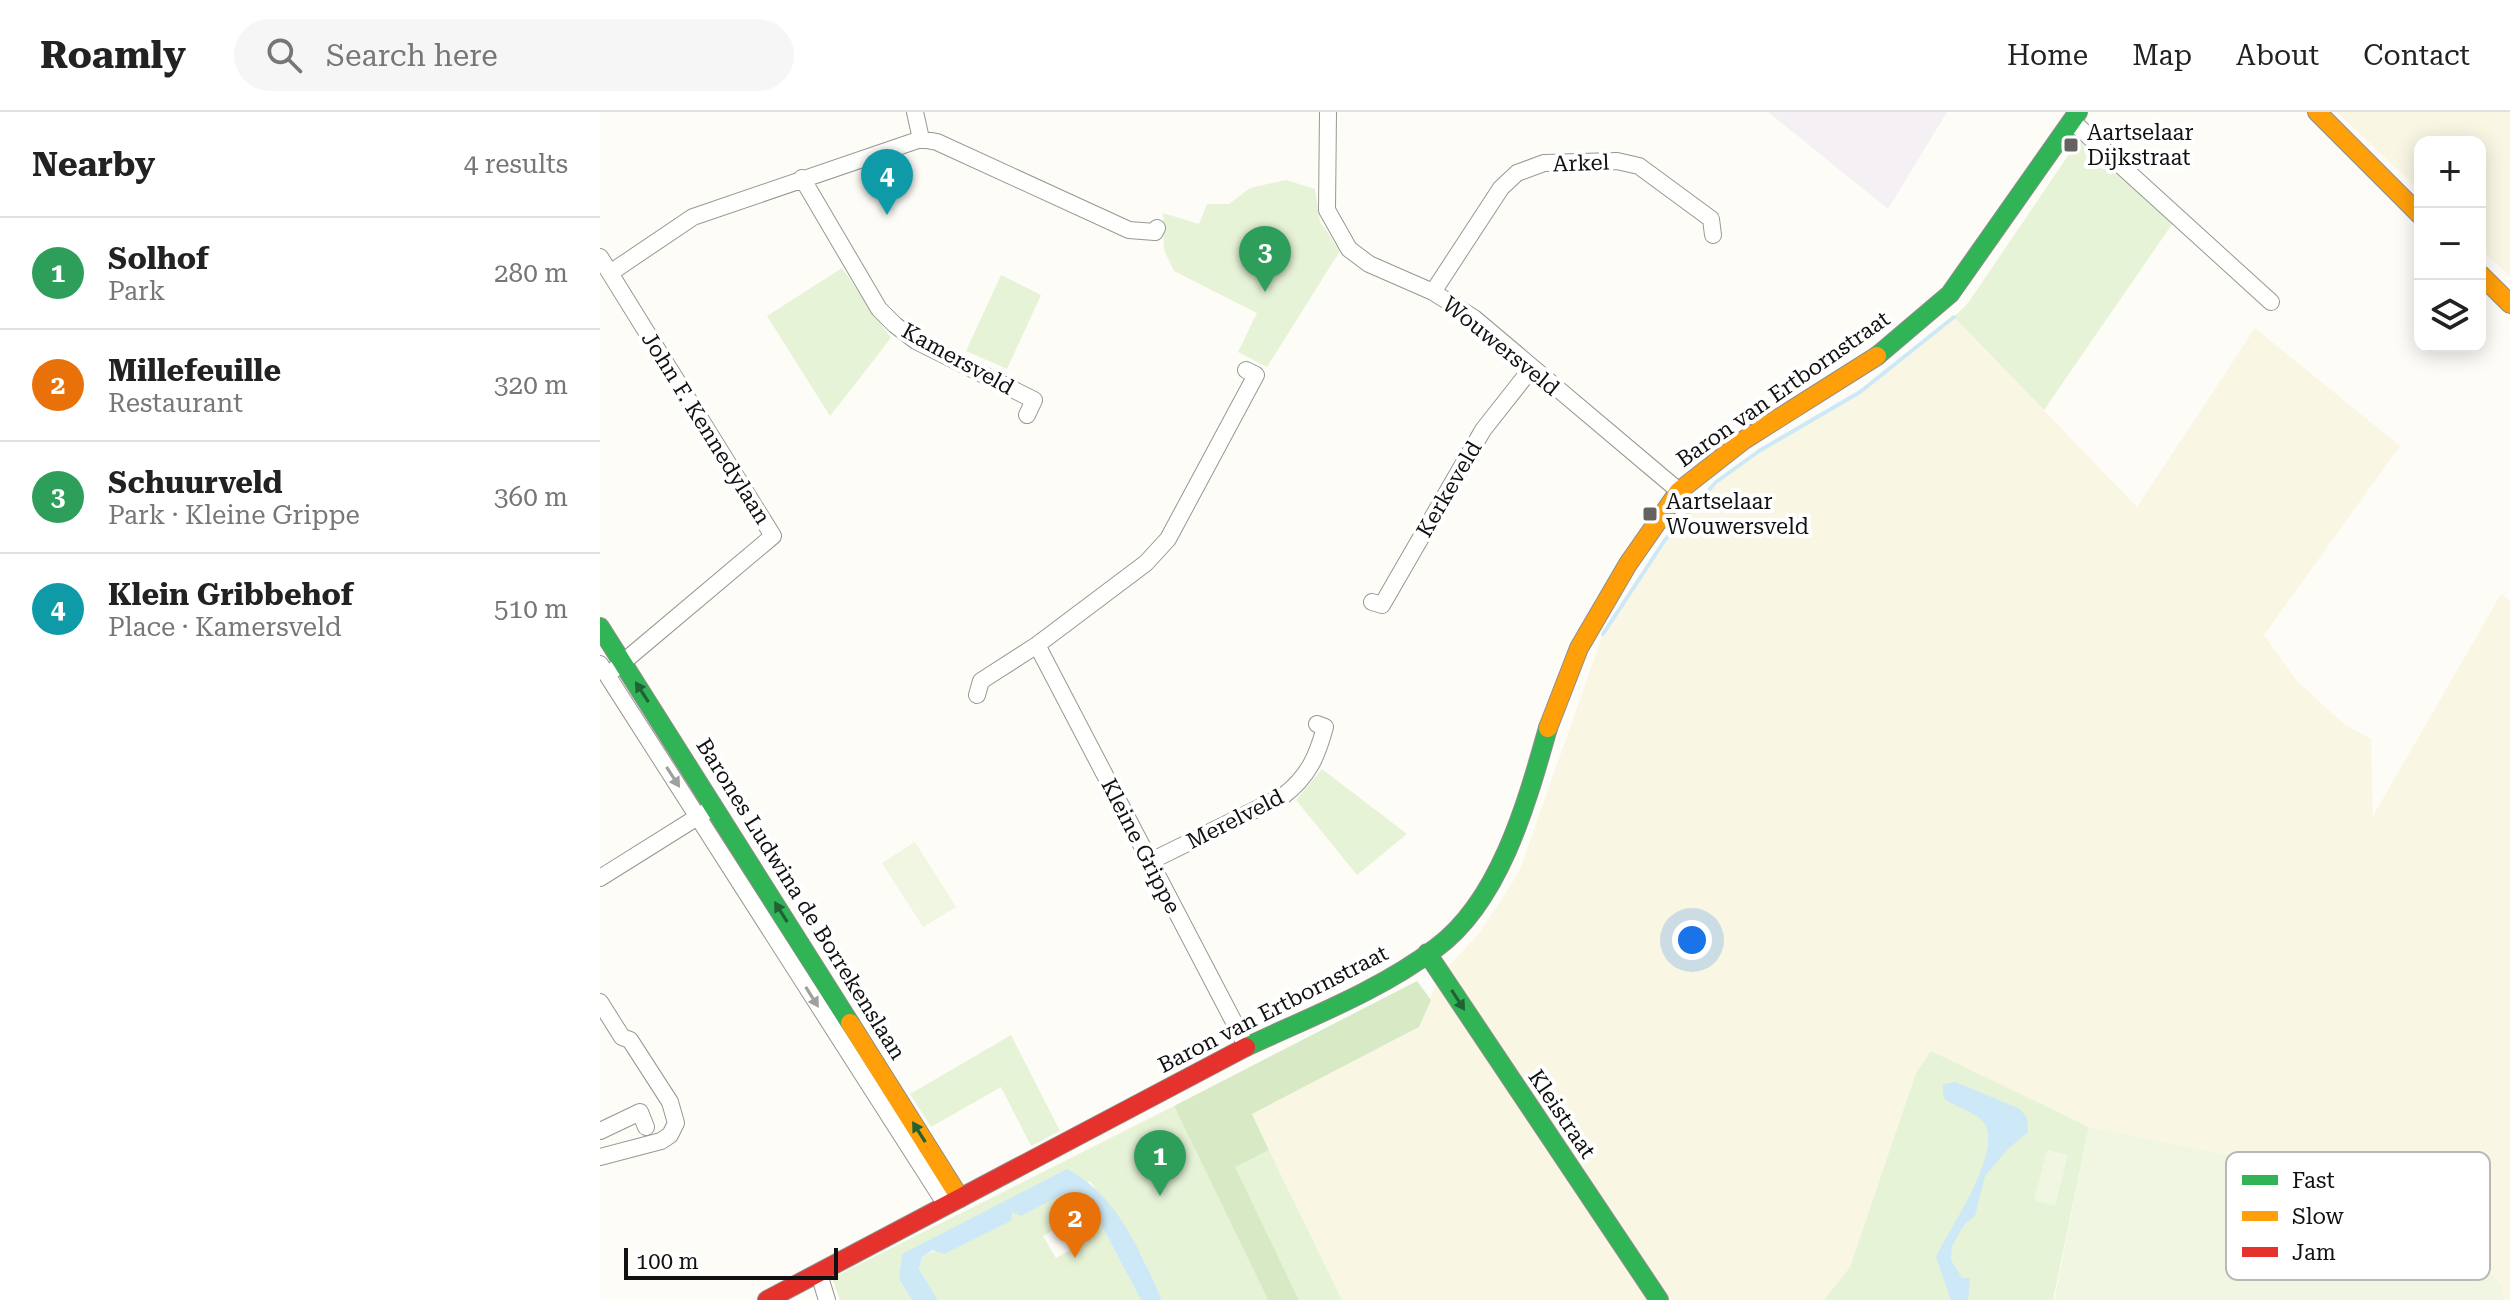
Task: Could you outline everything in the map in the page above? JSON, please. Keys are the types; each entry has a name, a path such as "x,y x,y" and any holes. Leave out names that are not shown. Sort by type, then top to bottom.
{"street":[{"path":"915,112 921,139"},
{"name":"Wouwersveld","path":"1328,112 1327,210 1349,249 1369,264 1433,292 1474,318 1679,491"},
{"path":"2317,112 2414,209"},
{"path":"2075,117 2271,302"},
{"name":"Baron van Ertbornstraat","path":"767,1300 1247,1047 1383,982 1427,953 1466,918 1503,861 1530,792 1552,713 1579,648 1628,564 1679,491 1744,440 1886,351 1950,294 2075,117"},
{"path":"610,273 693,217 921,139 937,142 1129,230 1155,232 1157,228"},
{"name":"Arkel","path":"1433,292 1501,188 1517,173 1544,163 1617,161 1639,166 1711,219 1713,235"},
{"name":"Kamersveld","path":"802,178 879,309 916,341 1034,400 1027,415"},
{"name":"John F. Kennedylaan","path":"600,257 773,536 623,663 604,670"},
{"path":"2486,280 2510,304"},
{"name":"Kerkeveld","path":"1372,602 1382,605 1483,430 1531,369"},
{"path":"977,695 981,681 1037,645 1146,563 1168,539 1256,375 1246,370"},
{"name":"Barones Ludwina de Borrekenslaan","path":"600,627 707,811 953,1202"},
{"name":"Kleine Grippe","path":"1037,645 1247,1047"},
{"name":"Barones Ludwina de Borrekenslaan","path":"604,670 707,811"},
{"name":"Merelveld","path":"1149,862 1283,796 1300,783 1316,759 1325,727 1317,724"},
{"path":"600,878 707,811"},
{"name":"Kleistraat","path":"1427,953 1659,1300"},
{"path":"600,1002 622,1037 630,1040 670,1102 676,1123 670,1135 661,1141 600,1157"},
{"path":"600,1131 640,1112 646,1127"},
{"path":"819,1274 827,1300"}],"shaded area":[{"path":"1768,112 1947,112 1888,209"},
{"path":"2337,112 2510,112 2510,277 2486,254 2486,136 2414,136 2414,185"},
{"path":"1954,317 2137,507 2255,328 2400,446 2264,635 2296,680 2344,724 2371,739 2373,816 2501,594 2510,601 2510,1300 2503,1300 2502,1285 2490,1272 2490,1152 2226,1152 2226,1155 2089,1127 1932,1052 1916,1074 1850,1267 1824,1300 1342,1300 1252,1114 1419,1027 1439,977 1480,932 1519,872 1603,634 1689,510 1732,470 1860,392"}],"green space":[{"path":"2084,132 2177,217 2044,410 1954,317 1968,303"},
{"path":"1286,180 1315,189 1320,222 1340,251 1267,367 1238,352 1257,313 1174,271 1164,250 1163,213 1199,224 1207,204 1229,204 1250,188"},
{"path":"842,268 891,338 830,416 767,316"},
{"path":"1001,275 1041,295 1007,369 966,351"},
{"path":"1322,769 1407,834 1357,875 1296,800"},
{"path":"915,842 956,907 923,927 882,863"},
{"path":"1417,981 1431,1000 1419,1027 1252,1114 1269,1150 1235,1167 1299,1300 1268,1300 1174,1106"},
{"path":"1011,1035 1060,1131 1031,1146 1001,1087 931,1127 910,1094"},
{"path":"1931,1051 2089,1127 2053,1300 1824,1300 1850,1267 1916,1073"},
{"path":"1174,1106 1268,1300 1162,1300 1141,1254 1090,1181 902,1254 899,1279 912,1300 840,1300 832,1278"},
{"path":"2089,1127 2226,1155 2226,1280 2490,1280 2490,1272 2502,1285 2503,1300 2054,1300"},
{"path":"1269,1150 1342,1300 1299,1300 1234,1166"},
{"path":"2047,1150 2068,1155 2055,1206 2034,1200"},
{"path":"1063,1194 1089,1202 1141,1300 938,1300 919,1269 922,1257 1012,1211 1021,1215","holes":["1078,1216 1091,1238 1056,1258 1043,1236"]}],"water":[{"path":"1955,1082 2020,1109 2027,1118 2028,1132 2008,1149 1985,1176 1975,1216 1964,1225 1952,1246 1951,1260 1962,1278 1970,1278 1968,1300 1951,1300 1936,1257 1972,1191 1986,1153 1988,1137 1981,1120 1943,1097 1943,1084"},
{"path":"1067,1169 1085,1180 1113,1209 1135,1244 1162,1300 1141,1300 1089,1202 1063,1194 1021,1216 1012,1212 1011,1221 944,1254 933,1250 922,1257 919,1269 938,1300 912,1300 899,1279 902,1254"}],"waterway":[{"path":"1603,634 1665,540 1716,482 1759,451 1860,392 1954,317"}],"traffic: fast":[{"path":"1877,356 1950,294 2078,112"},
{"path":"600,627 850,1023"},
{"path":"1246,1047 1391,977 1436,948 1458,928 1478,904 1508,848 1531,787 1548,728"},
{"path":"1427,953 1659,1300"}],"traffic: slow":[{"path":"2317,112 2414,209"},
{"path":"2486,280 2510,304"},
{"path":"1548,728 1579,648 1628,564 1679,491 1744,440 1877,356"},
{"path":"850,1023 960,1198"}],"traffic: jam":[{"path":"767,1300 1246,1047"}],"place":[{"name":"Aartselaar Dijkstraat","path":"2071,145"},
{"name":"Klein Gribbehof","path":"887,215"},
{"name":"Schuurveld","path":"1265,292"},
{"name":"Aartselaar Wouwersveld","path":"1650,514"},
{"name":"Solhof","path":"1160,1196"},
{"name":"Millefeuille","path":"1075,1258"}]}
